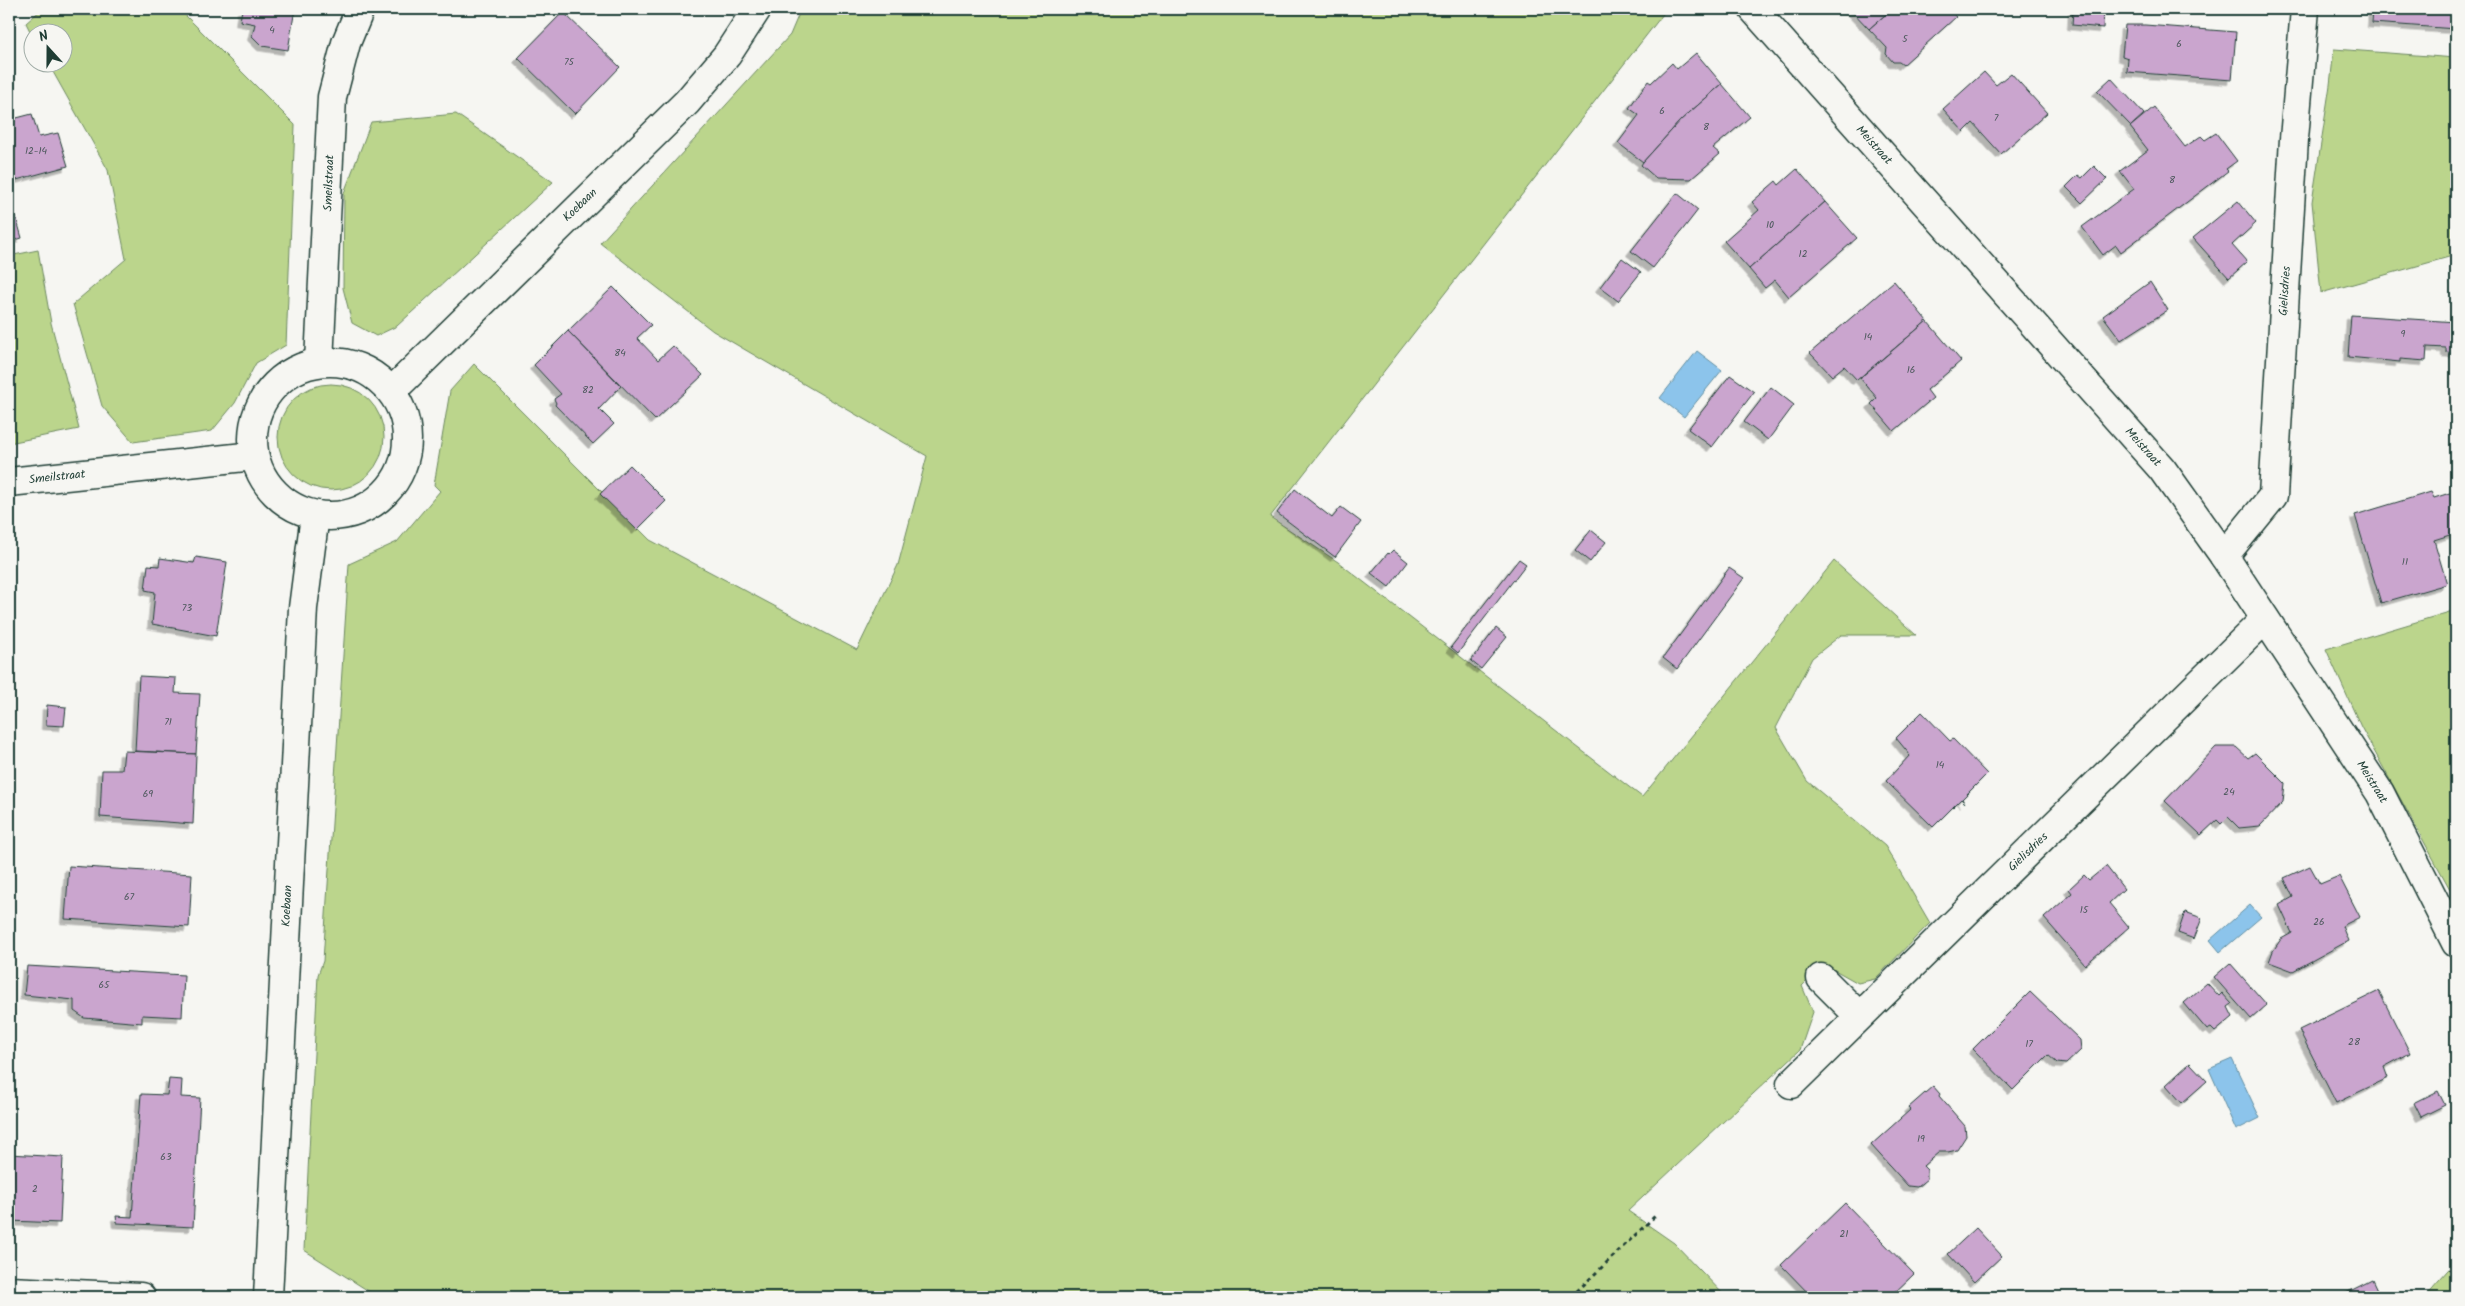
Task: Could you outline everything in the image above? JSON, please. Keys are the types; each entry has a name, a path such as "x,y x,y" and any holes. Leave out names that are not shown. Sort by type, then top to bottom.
{"street":[{"name":"Smeilstraat","path":"319,362 332,97 346,43 360,9"},
{"name":"Koebaan","path":"392,391 687,102 727,55 757,9"},
{"name":"Meistraat","path":"1753,9 2162,469 2224,556 2380,793 2456,943"},
{"name":"Gielisdries","path":"2224,556 2273,496 2294,139 2305,9"},
{"path":"334,361 368,371 392,391 406,421 408,438 406,454 398,476 385,494 366,508 349,514 331,517 302,512 277,496 267,485 254,456 253,428 263,400 285,376 302,366 334,361"},
{"name":"Smeilstraat","path":"9,482 254,456"},
{"name":"Koebaan","path":"268,1297 302,608 315,515"},
{"name":"Gielisdries","path":"1790,1084 2265,619"},
{"path":"1821,978 1859,1016"},
{"path":"9,1291 141,1297"}],"path":[{"path":"1571,1297 1655,1216"}],"green space":[{"path":"42,9 179,9 295,125 286,345 256,363 235,403 212,431 133,442 102,406 73,304 126,259 108,170 53,72 72,72 72,22 27,22"},
{"path":"801,9 1667,9 1270,517 1338,562 1642,797 1834,561 1916,635 1841,635 1812,658 1776,728 1807,781 1885,846 1930,923 1875,979 1858,983 1824,964 1802,986 1813,1012 1800,1050 1628,1211 1674,1243 1726,1297 378,1297 304,1250 318,975 323,961 349,564 397,542 440,491 434,485 450,391 474,364 650,540 857,650 898,565 927,456 713,331 600,243 790,35"},
{"path":"2334,49 2456,58 2456,255 2321,293 2312,202"},
{"path":"456,114 553,182 397,326 376,336 352,323 343,288 344,193 371,122"},
{"path":"38,250 51,323 79,429 9,443 9,256"},
{"path":"331,384 351,388 368,400 380,417 384,437 380,457 368,474 351,486 331,490 311,486 294,474 282,457 278,437 282,417 294,400 311,388"},
{"path":"2456,610 2456,900 2361,727 2326,649"},
{"path":"2456,1261 2456,1297 2424,1297"}],"water":[{"path":"1697,351 1722,370 1684,417 1660,398"},
{"path":"2250,905 2261,917 2220,952 2210,940"},
{"path":"2232,1059 2260,1118 2236,1130 2209,1069"}],"building":[{"path":"242,9 295,9 288,50 262,46 252,36 255,24 240,21"},
{"path":"1844,9 1892,9 1869,29 1851,10"},
{"path":"1892,9 1948,9 1956,17 1903,65 1899,62 1893,62 1886,54 1887,48 1869,29"},
{"path":"2073,9 2104,9 2103,28 2072,25"},
{"path":"2373,9 2456,9 2456,29 2372,23"},
{"path":"563,12 620,67 575,114 518,58"},
{"path":"2125,25 2236,32 2232,80 2127,72 2128,58 2122,56"},
{"path":"1696,53 1722,84 1681,120 1643,162 1618,143 1639,115 1629,108 1648,81 1651,83 1672,63 1677,69"},
{"path":"1984,72 1996,85 2011,73 2047,113 2001,154 1973,123 1964,132 1943,109"},
{"path":"2111,78 2144,114 2131,126 2097,91"},
{"path":"1722,84 1750,117 1713,148 1720,154 1691,179 1656,178 1641,165 1643,162 1681,120"},
{"path":"2154,107 2185,147 2201,136 2205,140 2216,133 2237,161 2226,169 2228,171 2121,252 2116,245 2103,255 2082,227 2134,189 2120,171 2148,150 2130,127"},
{"path":"32,114 39,137 58,133 68,166 9,182 9,120"},
{"path":"2094,166 2107,179 2082,203 2066,187 2078,175 2082,178"},
{"path":"1797,169 1825,202 1749,269 1724,241 1759,210 1752,202 1776,181 1779,185"},
{"path":"1677,193 1698,210 1653,268 1631,251"},
{"path":"2238,201 2256,223 2232,245 2247,262 2229,278 2193,238"},
{"path":"1825,202 1857,238 1789,297 1775,280 1765,288 1749,269"},
{"path":"16,217 22,238 9,242 9,219"},
{"path":"1622,258 1641,272 1618,301 1600,287"},
{"path":"1894,281 1927,321 1857,380 1844,366 1832,376 1810,353"},
{"path":"2150,282 2168,310 2121,340 2103,316"},
{"path":"613,287 651,325 637,338 658,360 673,346 703,375 655,420 568,331"},
{"path":"2351,315 2456,322 2456,353 2446,352 2446,348 2427,347 2426,361 2400,359 2400,362 2348,357"},
{"path":"1927,321 1961,361 1927,390 1933,398 1894,431 1871,404 1877,398 1860,378"},
{"path":"568,331 621,386 599,409 614,424 593,444 555,405 554,399 561,394 534,365"},
{"path":"1730,375 1754,392 1712,447 1688,429"},
{"path":"1771,387 1794,405 1768,440 1744,422"},
{"path":"630,465 666,501 637,530 600,494"},
{"path":"1295,489 1332,518 1341,507 1361,522 1335,557 1277,513"},
{"path":"2456,491 2456,533 2434,540 2447,584 2381,603 2355,515 2431,492 2434,498"},
{"path":"1591,530 1606,542 1590,562 1575,550"},
{"path":"1393,550 1408,562 1389,587 1371,573 1388,553"},
{"path":"196,557 227,562 216,636 152,624 155,592 145,590 148,565 159,566 160,558 194,563"},
{"path":"1519,559 1526,564 1458,653 1451,647"},
{"path":"1729,568 1744,578 1677,669 1663,658"},
{"path":"1496,628 1507,637 1481,669 1471,661"},
{"path":"139,676 176,678 175,693 200,694 196,754 135,751"},
{"path":"47,705 66,707 64,726 46,725"},
{"path":"1922,712 1950,741 1953,739 1987,774 1962,799 1965,803 1961,799 1933,827 1886,781 1910,755 1896,738"},
{"path":"2216,747 2236,747 2248,758 2255,753 2285,783 2283,802 2260,826 2239,828 2228,817 2221,824 2217,820 2201,835 2165,801"},
{"path":"124,751 196,754 193,824 100,817 102,770 122,770"},
{"path":"69,866 192,874 189,927 65,919"},
{"path":"2106,866 2124,889 2109,903 2129,927 2085,965 2044,918 2072,893 2069,889 2084,875 2089,880"},
{"path":"2310,866 2320,884 2339,876 2360,917 2342,926 2348,941 2293,971 2269,962 2273,951 2281,939 2292,933 2279,905 2293,897 2284,878"},
{"path":"2185,912 2202,918 2194,939 2178,933"},
{"path":"2230,963 2267,1005 2251,1019 2214,977"},
{"path":"27,966 184,975 182,1017 142,1015 142,1023 84,1018 74,1011 74,1000 24,995"},
{"path":"2207,983 2219,996 2222,993 2232,1004 2228,1007 2233,1017 2215,1032 2211,1028 2207,1030 2184,1003"},
{"path":"2379,991 2410,1053 2384,1067 2388,1078 2336,1103 2299,1030"},
{"path":"2030,992 2080,1040 2081,1050 2066,1064 2057,1063 2048,1055 2013,1090 1973,1049"},
{"path":"2190,1063 2207,1081 2182,1103 2166,1085"},
{"path":"169,1079 182,1080 181,1097 200,1098 193,1227 117,1223 116,1216 132,1217 141,1094 167,1095"},
{"path":"1933,1086 1940,1094 1939,1096 1965,1126 1966,1136 1957,1150 1939,1152 1923,1166 1927,1170 1927,1179 1917,1187 1908,1186 1871,1145 1910,1110 1908,1108"},
{"path":"2438,1091 2445,1105 2421,1117 2414,1103"},
{"path":"9,1154 63,1157 60,1223 9,1221"},
{"path":"1845,1203 1914,1274 1890,1297 1812,1297 1781,1265"},
{"path":"1976,1228 2002,1256 1974,1282 1948,1254"},
{"path":"2372,1280 2380,1297 2346,1297 2344,1294"}]}
